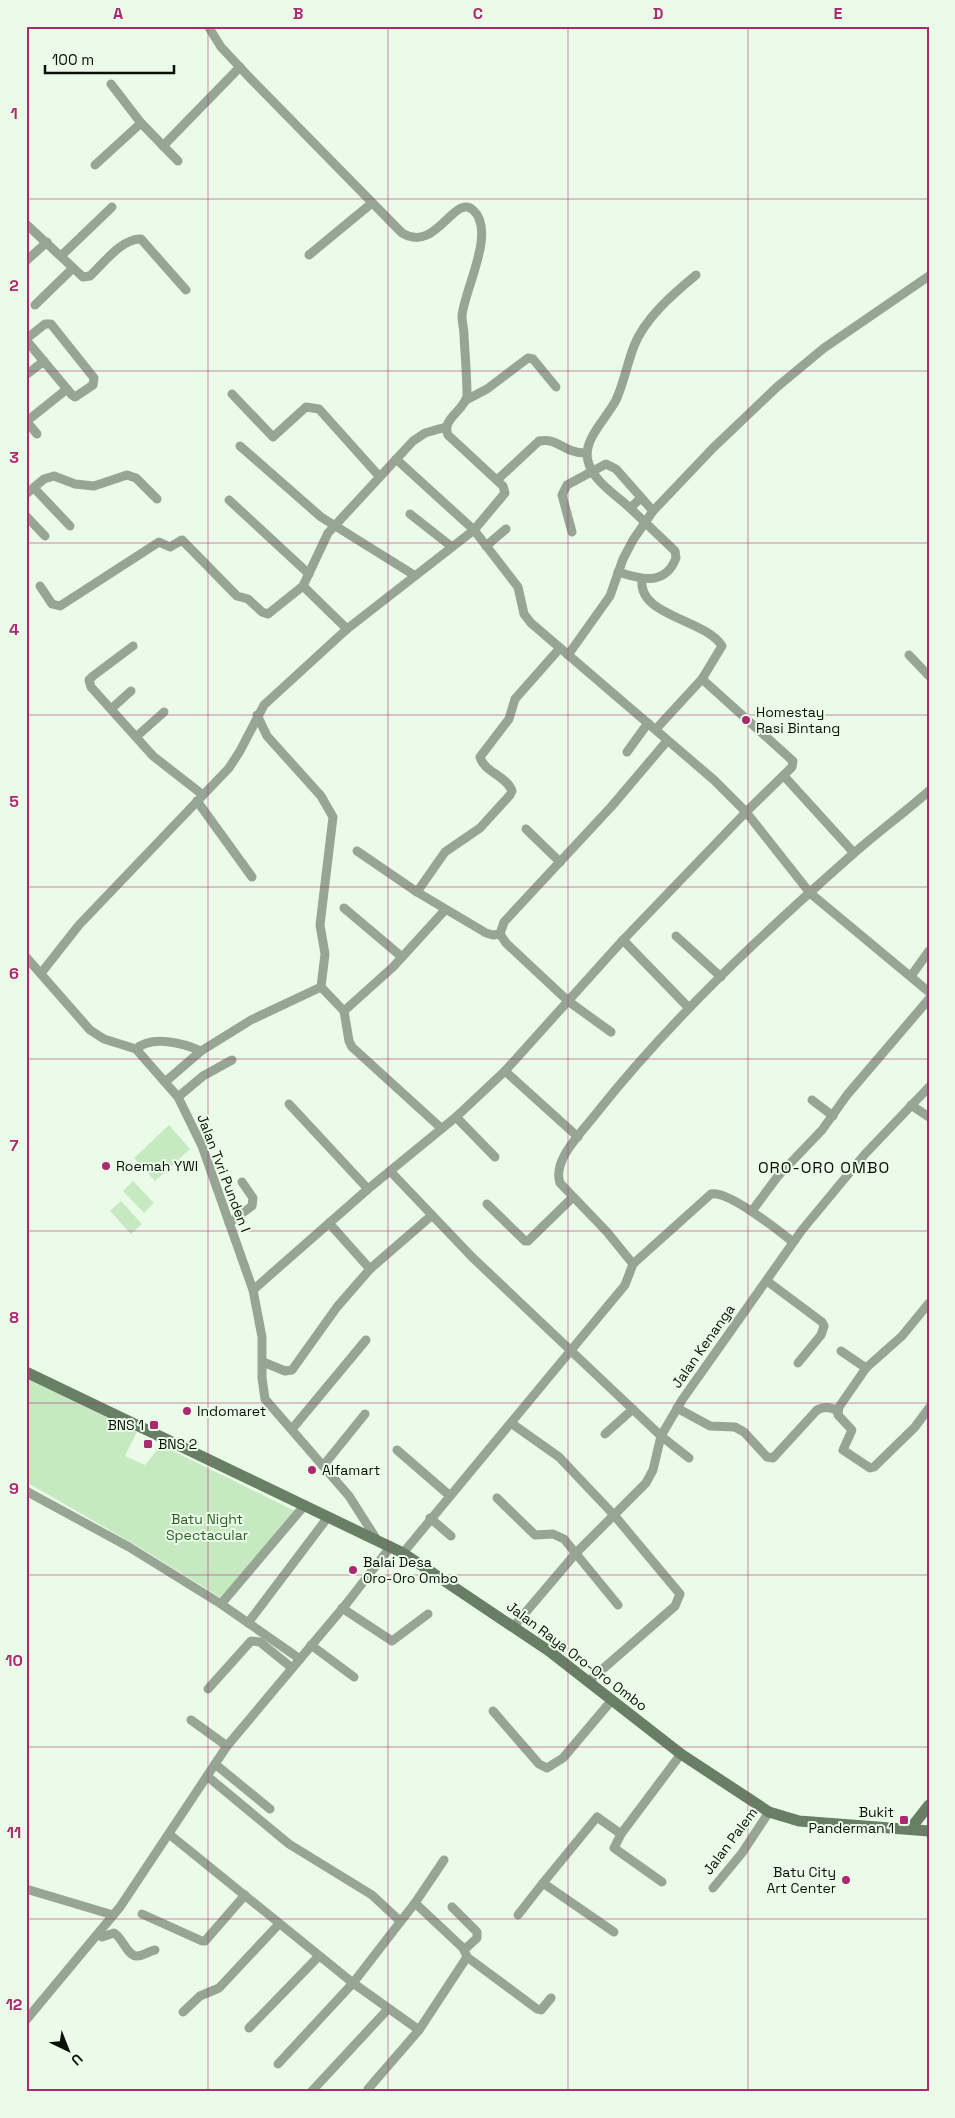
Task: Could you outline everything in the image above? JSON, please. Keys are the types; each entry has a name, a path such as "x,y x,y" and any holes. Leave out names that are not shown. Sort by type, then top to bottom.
{"main road":[{"name":"Jalan Raya Oro-Oro Ombo","path":"26,1372 403,1553 514,1626 589,1681 681,1754 769,1812 799,1821 927,1828"},
{"path":"911,1828 929,1805"}],"street":[{"path":"208,26 216,41 240,67 396,228 414,238 430,234 457,209 464,206 469,207 477,215 482,232 480,248 462,318 466,400"},
{"path":"163,146 240,67"},
{"path":"111,84 141,123 178,161"},
{"path":"95,165 141,123"},
{"path":"309,255 372,203"},
{"path":"61,256 112,207"},
{"path":"26,224 83,277 87,277 124,244 133,239 141,239 186,290"},
{"path":"26,261 46,242"},
{"path":"35,305 73,268"},
{"path":"618,572 642,580 655,579 676,558 675,552 591,472 587,453 588,445 616,400 634,345 648,324 674,293 696,275"},
{"path":"568,655 610,596 627,550 654,511 713,448 777,387 824,348 929,276"},
{"path":"48,323 71,346 95,381 93,385 75,397 66,389 26,340 48,323"},
{"path":"40,586 52,604 58,607 116,572 159,542 170,547 182,540 237,596 248,599 265,614 272,612 303,586 323,540 335,525 419,437 446,427 466,400 487,389 528,358 532,359 556,386"},
{"path":"26,375 44,361"},
{"path":"37,434 26,421 66,389"},
{"path":"232,394 273,437 306,407 319,409 380,476"},
{"path":"42,972 79,926 229,768 264,704 347,629 474,530 504,496 503,486 448,434 446,427"},
{"path":"497,480 539,441 554,442 569,452 587,453"},
{"path":"240,446 301,501 414,575"},
{"path":"396,459 474,530 518,586 526,619 714,780 746,812 810,893 929,992"},
{"path":"572,532 562,495 563,490 567,485 606,464 611,465 654,511"},
{"path":"26,494 44,479 54,476 75,484 94,486 127,475 136,478 157,499"},
{"path":"34,488 70,526"},
{"path":"630,508 641,498"},
{"path":"229,500 309,574"},
{"path":"410,514 452,547"},
{"path":"26,516 45,536"},
{"path":"486,546 506,529"},
{"path":"642,580 642,592 649,603 693,625 721,644 721,648 702,679 656,729"},
{"path":"303,586 347,629"},
{"path":"133,646 90,680 91,687 153,756 200,798 252,877"},
{"path":"417,892 445,852 480,828 512,792 508,784 483,763 480,757 509,719 515,699 560,648"},
{"path":"909,656 929,676"},
{"path":"253,1290 368,1189 456,1116 505,1071 623,940 792,767 793,761 702,679"},
{"path":"111,709 131,691"},
{"path":"136,737 164,712"},
{"path":"257,714 267,736 321,796 331,810 333,817 320,925 325,959 321,987"},
{"path":"627,752 648,723"},
{"path":"500,934 504,922 611,808 667,741"},
{"path":"784,776 854,853"},
{"path":"633,1264 607,1232 572,1198 560,1183 558,1174 565,1156 621,1083 688,1007 854,853 929,791"},
{"path":"526,829 560,862"},
{"path":"357,851 445,910 486,933 500,934"},
{"path":"344,908 402,957"},
{"path":"344,1011 402,957 445,910"},
{"path":"500,934 506,943 568,1001 611,1032"},
{"path":"676,936 721,977"},
{"path":"623,940 688,1007"},
{"path":"911,976 929,951"},
{"path":"27,960 42,972 90,1030 104,1039 136,1049 146,1042 164,1042 186,1044 201,1051"},
{"path":"321,987 344,1011 348,1041 352,1047 441,1128"},
{"path":"166,1082 201,1051 251,1020 321,987"},
{"path":"752,1211 778,1176 822,1130 848,1095 929,999"},
{"name":"Jalan Tvri Punden I","path":"136,1049 178,1097 202,1146 253,1290 262,1337 262,1378 265,1399 324,1466 361,1512 377,1540"},
{"path":"178,1097 203,1076 232,1060"},
{"path":"505,1071 578,1137"},
{"name":"Jalan Kenanga","path":"514,1626 576,1553 646,1483 653,1470 662,1436 677,1408 766,1281 794,1242 865,1154 929,1088"},
{"path":"812,1100 833,1116"},
{"path":"289,1104 368,1189"},
{"path":"911,1105 929,1117"},
{"path":"456,1116 495,1157"},
{"path":"390,1171 431,1216 633,1409 689,1458"},
{"path":"229,1223 252,1206 253,1198 242,1182"},
{"path":"403,1553 449,1495 625,1285 633,1264 711,1194 719,1194 752,1211 794,1242"},
{"path":"487,1204 528,1242 572,1198"},
{"path":"263,1362 285,1371 292,1370 337,1307 370,1269 431,1216"},
{"path":"329,1223 370,1269"},
{"path":"766,1281 822,1322 824,1326 821,1335 798,1363"},
{"path":"838,1411 866,1368 902,1336 929,1303"},
{"path":"292,1429 366,1340"},
{"path":"841,1351 866,1368"},
{"path":"677,1408 691,1418 710,1426 735,1427 744,1432 767,1457 773,1458 817,1410 832,1408 838,1411 841,1418 852,1430 842,1450 870,1468 879,1463 915,1427 929,1408"},
{"path":"605,1434 633,1409"},
{"path":"324,1466 365,1414"},
{"path":"511,1423 552,1452 614,1515 677,1589 680,1598 675,1606 589,1681"},
{"path":"397,1450 449,1495"},
{"path":"26,1491 129,1547 221,1604 300,1659"},
{"path":"498,1498 535,1535 558,1536 576,1553 618,1604"},
{"path":"221,1604 304,1506"},
{"path":"350,1527 361,1512"},
{"path":"248,1623 328,1517"},
{"path":"430,1518 451,1536"},
{"path":"26,2020 113,1915 227,1746 311,1646 391,1546"},
{"path":"342,1608 392,1641 428,1614"},
{"path":"208,1689 251,1641 260,1642 292,1668"},
{"path":"311,1646 354,1677"},
{"path":"493,1711 539,1764 547,1768 563,1758 612,1700"},
{"path":"191,1720 227,1746"},
{"path":"662,1882 614,1849 621,1834 681,1754"},
{"path":"215,1764 270,1809"},
{"path":"207,1776 289,1844 372,1895 400,1921"},
{"name":"Jalan Palem","path":"713,1888 742,1852 769,1812"},
{"path":"518,1915 597,1816 621,1834"},
{"path":"168,1834 245,1894 279,1924 353,1983 419,2030"},
{"path":"278,2064 353,1983 415,1903 444,1860"},
{"path":"543,1883 614,1932"},
{"path":"26,1889 113,1915"},
{"path":"142,1914 202,1942 205,1941 245,1894"},
{"path":"415,1903 466,1954 536,2009 541,2010 551,1998"},
{"path":"368,2089 419,2030 475,1942 477,1932 452,1907"},
{"path":"183,2012 200,1996 220,1988 279,1924"},
{"path":"98,1934 102,1936 114,1933 119,1936 132,1955 137,1956 155,1950"},
{"path":"249,2028 319,1956"},
{"path":"311,2092 388,2009"}],"green space":[{"path":"169,1125 190,1149 155,1181 134,1158"},
{"path":"133,1181 154,1203 144,1213 123,1191"},
{"path":"121,1201 142,1224 131,1234 110,1211"},
{"name":"Batu Night Spectacular","path":"26,1376 137,1432 125,1456 145,1465 161,1445 295,1511 221,1598 139,1547 26,1482"}],"place":[{"name":"Homestay Rasi Bintang","path":"746,720"},
{"name":"Roemah YWI","path":"106,1166"},
{"name":"Indomaret","path":"187,1411"},
{"name":"BNS 1","path":"154,1425"},
{"name":"BNS 2","path":"148,1444"},
{"name":"Alfamart","path":"312,1470"},
{"name":"Balai Desa Oro-Oro Ombo","path":"353,1570"},
{"name":"Bukit Panderman 1","path":"904,1820"},
{"name":"Batu City Art Center","path":"846,1880"}],"district":[{"name":"ORO-ORO OMBO","path":"824,1167"}]}
